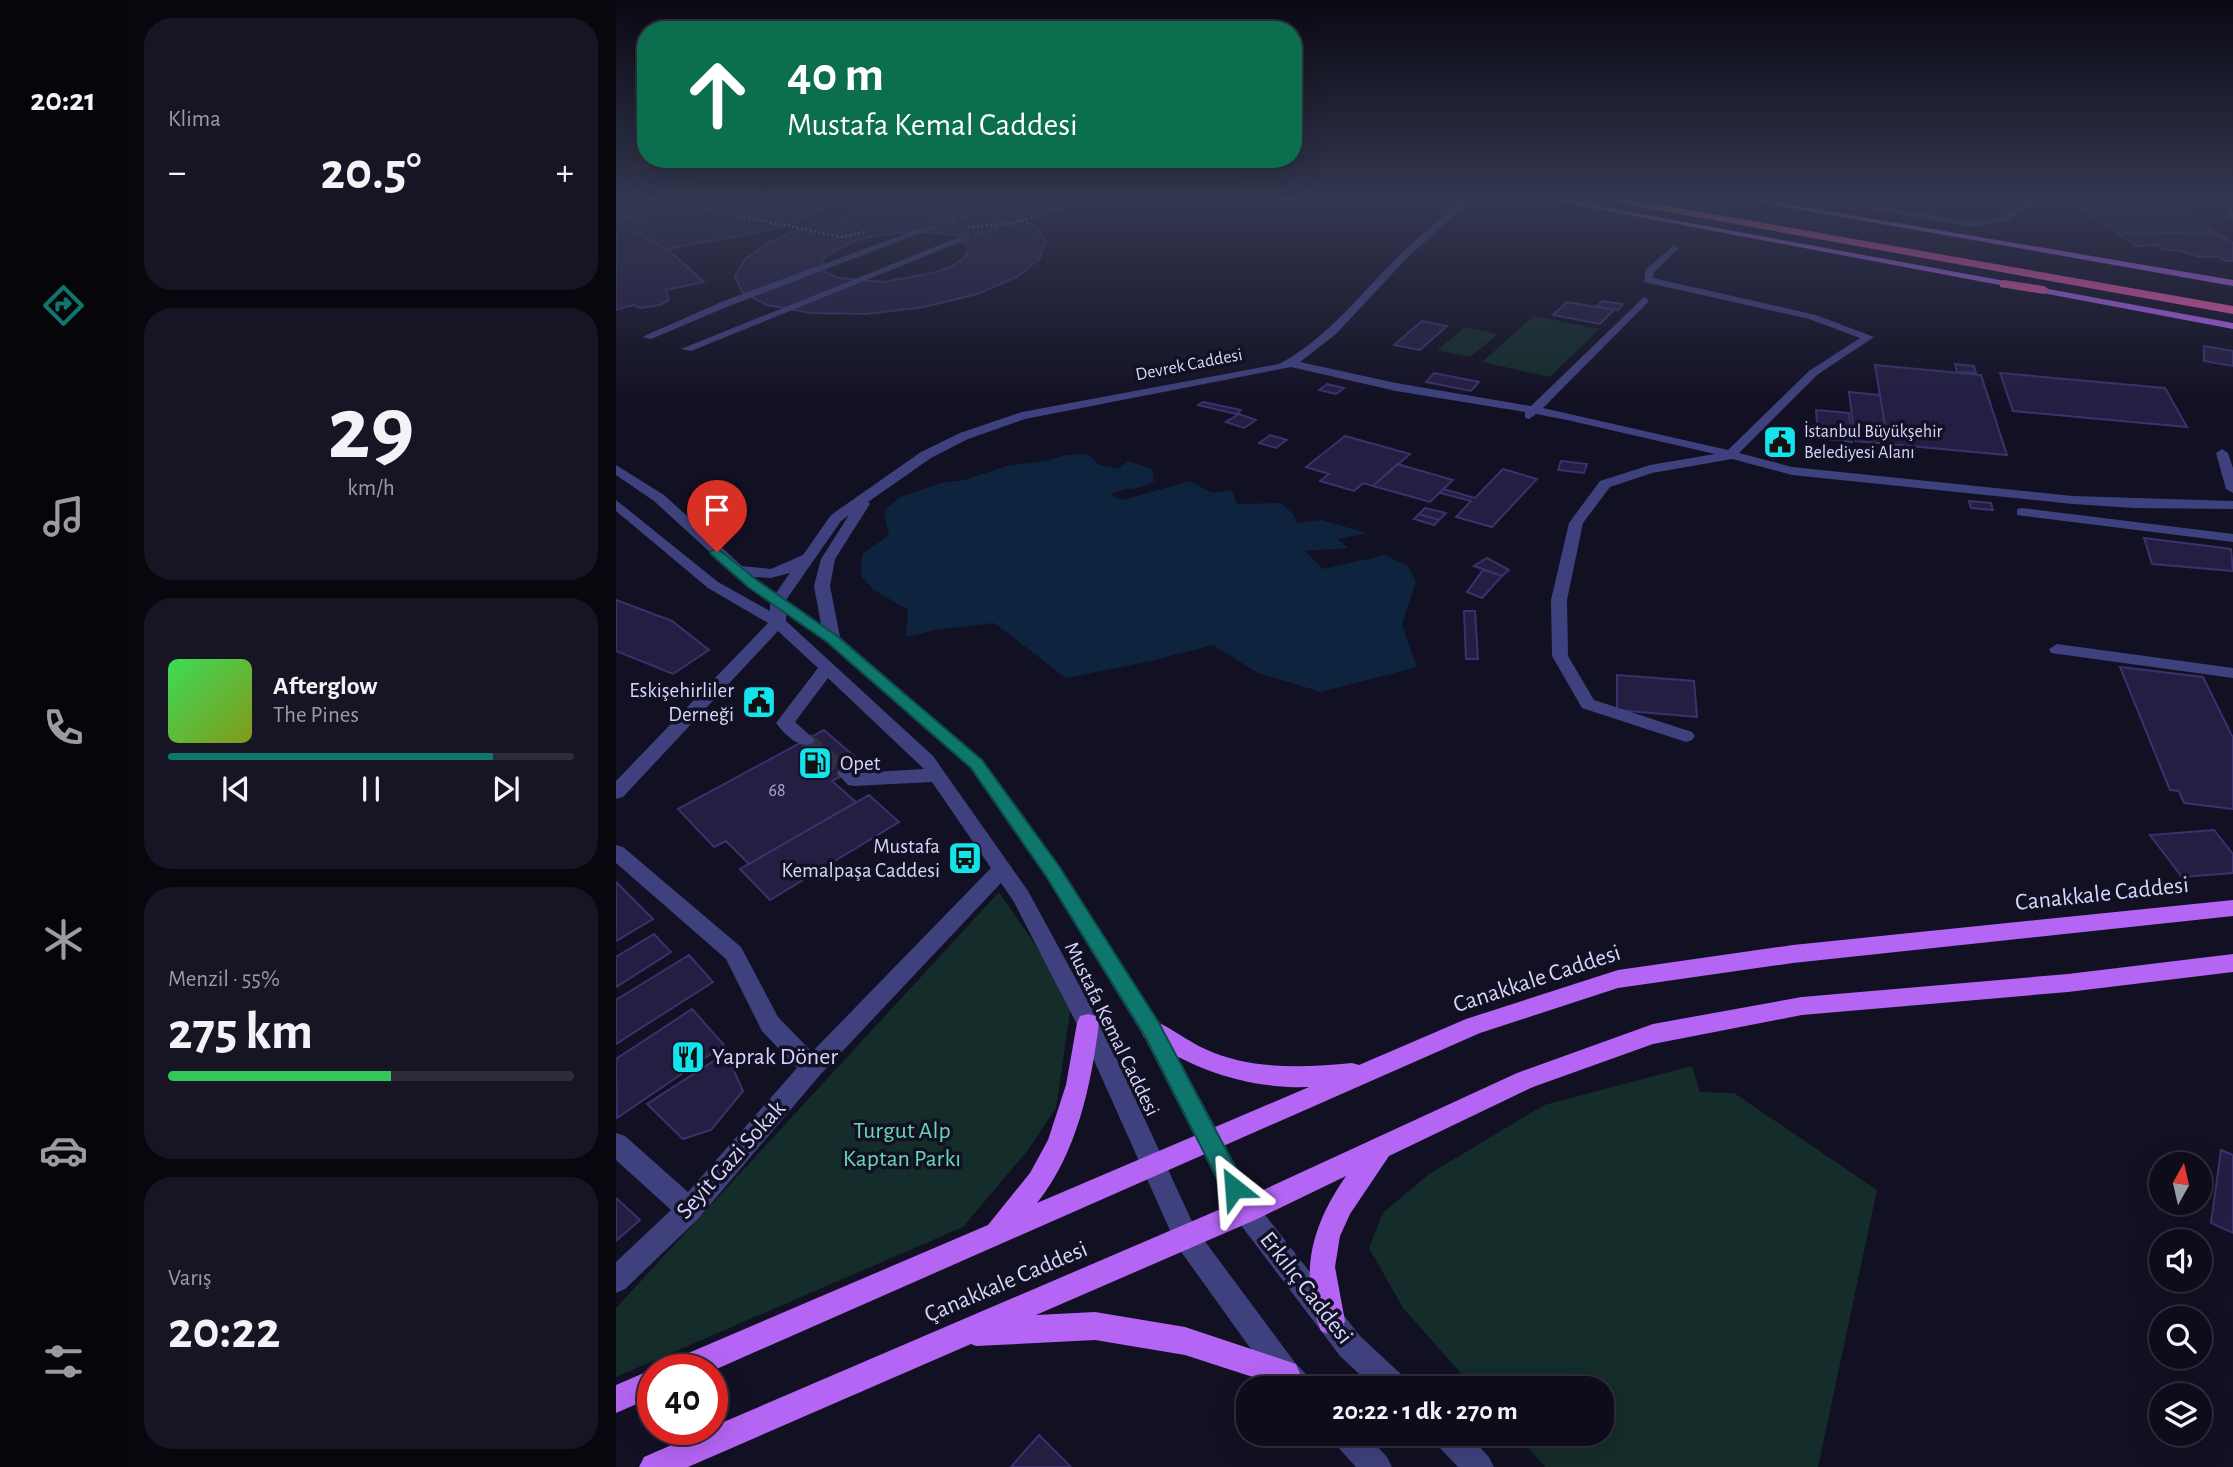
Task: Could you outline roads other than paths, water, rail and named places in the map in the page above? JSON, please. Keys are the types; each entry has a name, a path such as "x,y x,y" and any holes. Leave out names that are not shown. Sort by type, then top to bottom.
{"highway":[{"path":"2001,268 2233,310"},
{"path":"2065,268 2233,298"},
{"path":"2004,285 2233,317"}],"main road":[{"path":"1916,268 2233,326"},
{"path":"2148,268 2233,283"},
{"name":"Canakkale Caddesi","path":"719,1354 1210,1143 1474,1026 1618,979 1793,954 2233,908"},
{"path":"1331,1321 1321,1264 1331,1228 1338,1208 1381,1148 1525,1080 1653,1034 1802,1006 2068,983 2233,963"},
{"path":"997,1233 1039,1181 1066,1128 1082,1068 1088,1023"},
{"path":"1152,1030 1180,1051 1247,1074 1317,1078 1373,1070"},
{"name":"Çanakkale Caddesi","path":"654,1467 1246,1211 1381,1148"},
{"path":"962,1332 1095,1326 1185,1341 1280,1376"},
{"path":"616,1399 637,1390"}],"street":[{"path":"647,337 821,268"},
{"path":"687,349 888,268"},
{"name":"Devrek Caddesi","path":"778,601 836,518 935,450 964,436 1022,416 1282,367 1338,327 1392,268"},
{"path":"1653,268 1648,279 1812,317 1869,337 1813,373 1729,456 1650,468 1605,484 1576,523 1559,600 1560,656 1588,704 1686,736"},
{"path":"1532,412 1644,300"},
{"path":"725,304 718,315 726,319 755,320 769,316"},
{"path":"1290,363 1396,387 1532,412 1675,448 1709,451 1792,471 1899,484 2134,504 2233,505"},
{"path":"2222,453 2233,489"},
{"name":"Mustafa Kemal Caddesi","path":"616,469 659,498 736,570 832,639 976,764 1052,871 1152,1030"},
{"name":"Devrek Caddesi","path":"832,639 822,586 828,559 872,491"},
{"name":"Mustafa Kemal Caddesi","path":"616,504 713,585 778,622 927,760 1021,897 1088,1023 1186,1237 1289,1376"},
{"path":"2022,512 2233,538"},
{"name":"Devrek Caddesi","path":"736,570 767,574 789,570 813,550"},
{"path":"616,792 778,622 778,601"},
{"path":"2057,649 2233,673"},
{"path":"806,740 785,723 828,667"},
{"path":"846,773 854,780 938,775"},
{"path":"616,852 734,953 770,1024 812,1068"},
{"name":"Seyit Gazi Sokak","path":"616,1280 689,1210 812,1068 1002,869"},
{"name":"Erkılıç Caddesi","path":"1152,1030 1246,1211 1350,1346 1382,1376"},
{"path":"616,1144 689,1210"},
{"path":"1357,1446 1377,1467"},
{"path":"1458,1446 1479,1467"}],"water":[{"path":"1088,454 1099,465 1119,469 1128,461 1152,469 1154,481 1150,484 1110,495 1122,500 1190,481 1212,493 1232,490 1237,504 1281,503 1293,514 1297,523 1321,520 1367,533 1338,539 1348,548 1305,551 1323,569 1385,555 1408,566 1416,581 1402,625 1417,667 1321,692 1258,673 1213,645 1066,678 994,623 935,630 906,637 908,610 874,590 861,576 862,554 889,535 884,511 900,497 941,483 964,480 1007,466"}],"tunnel":[{"path":"806,740 845,772"}],"place":[{"name":"İstanbul Büyükşehir Belediyesi Alanı","path":"1780,442"},
{"name":"Eskişehirliler Derneği","path":"759,702"},
{"name":"Opet","path":"815,763"},
{"name":"Mustafa Kemalpaşa Caddesi","path":"965,858"},
{"name":"Yaprak Döner","path":"688,1057"}],"park label":[{"name":"Turgut Alp Kaptan Parkı","path":"902,1145"}]}
